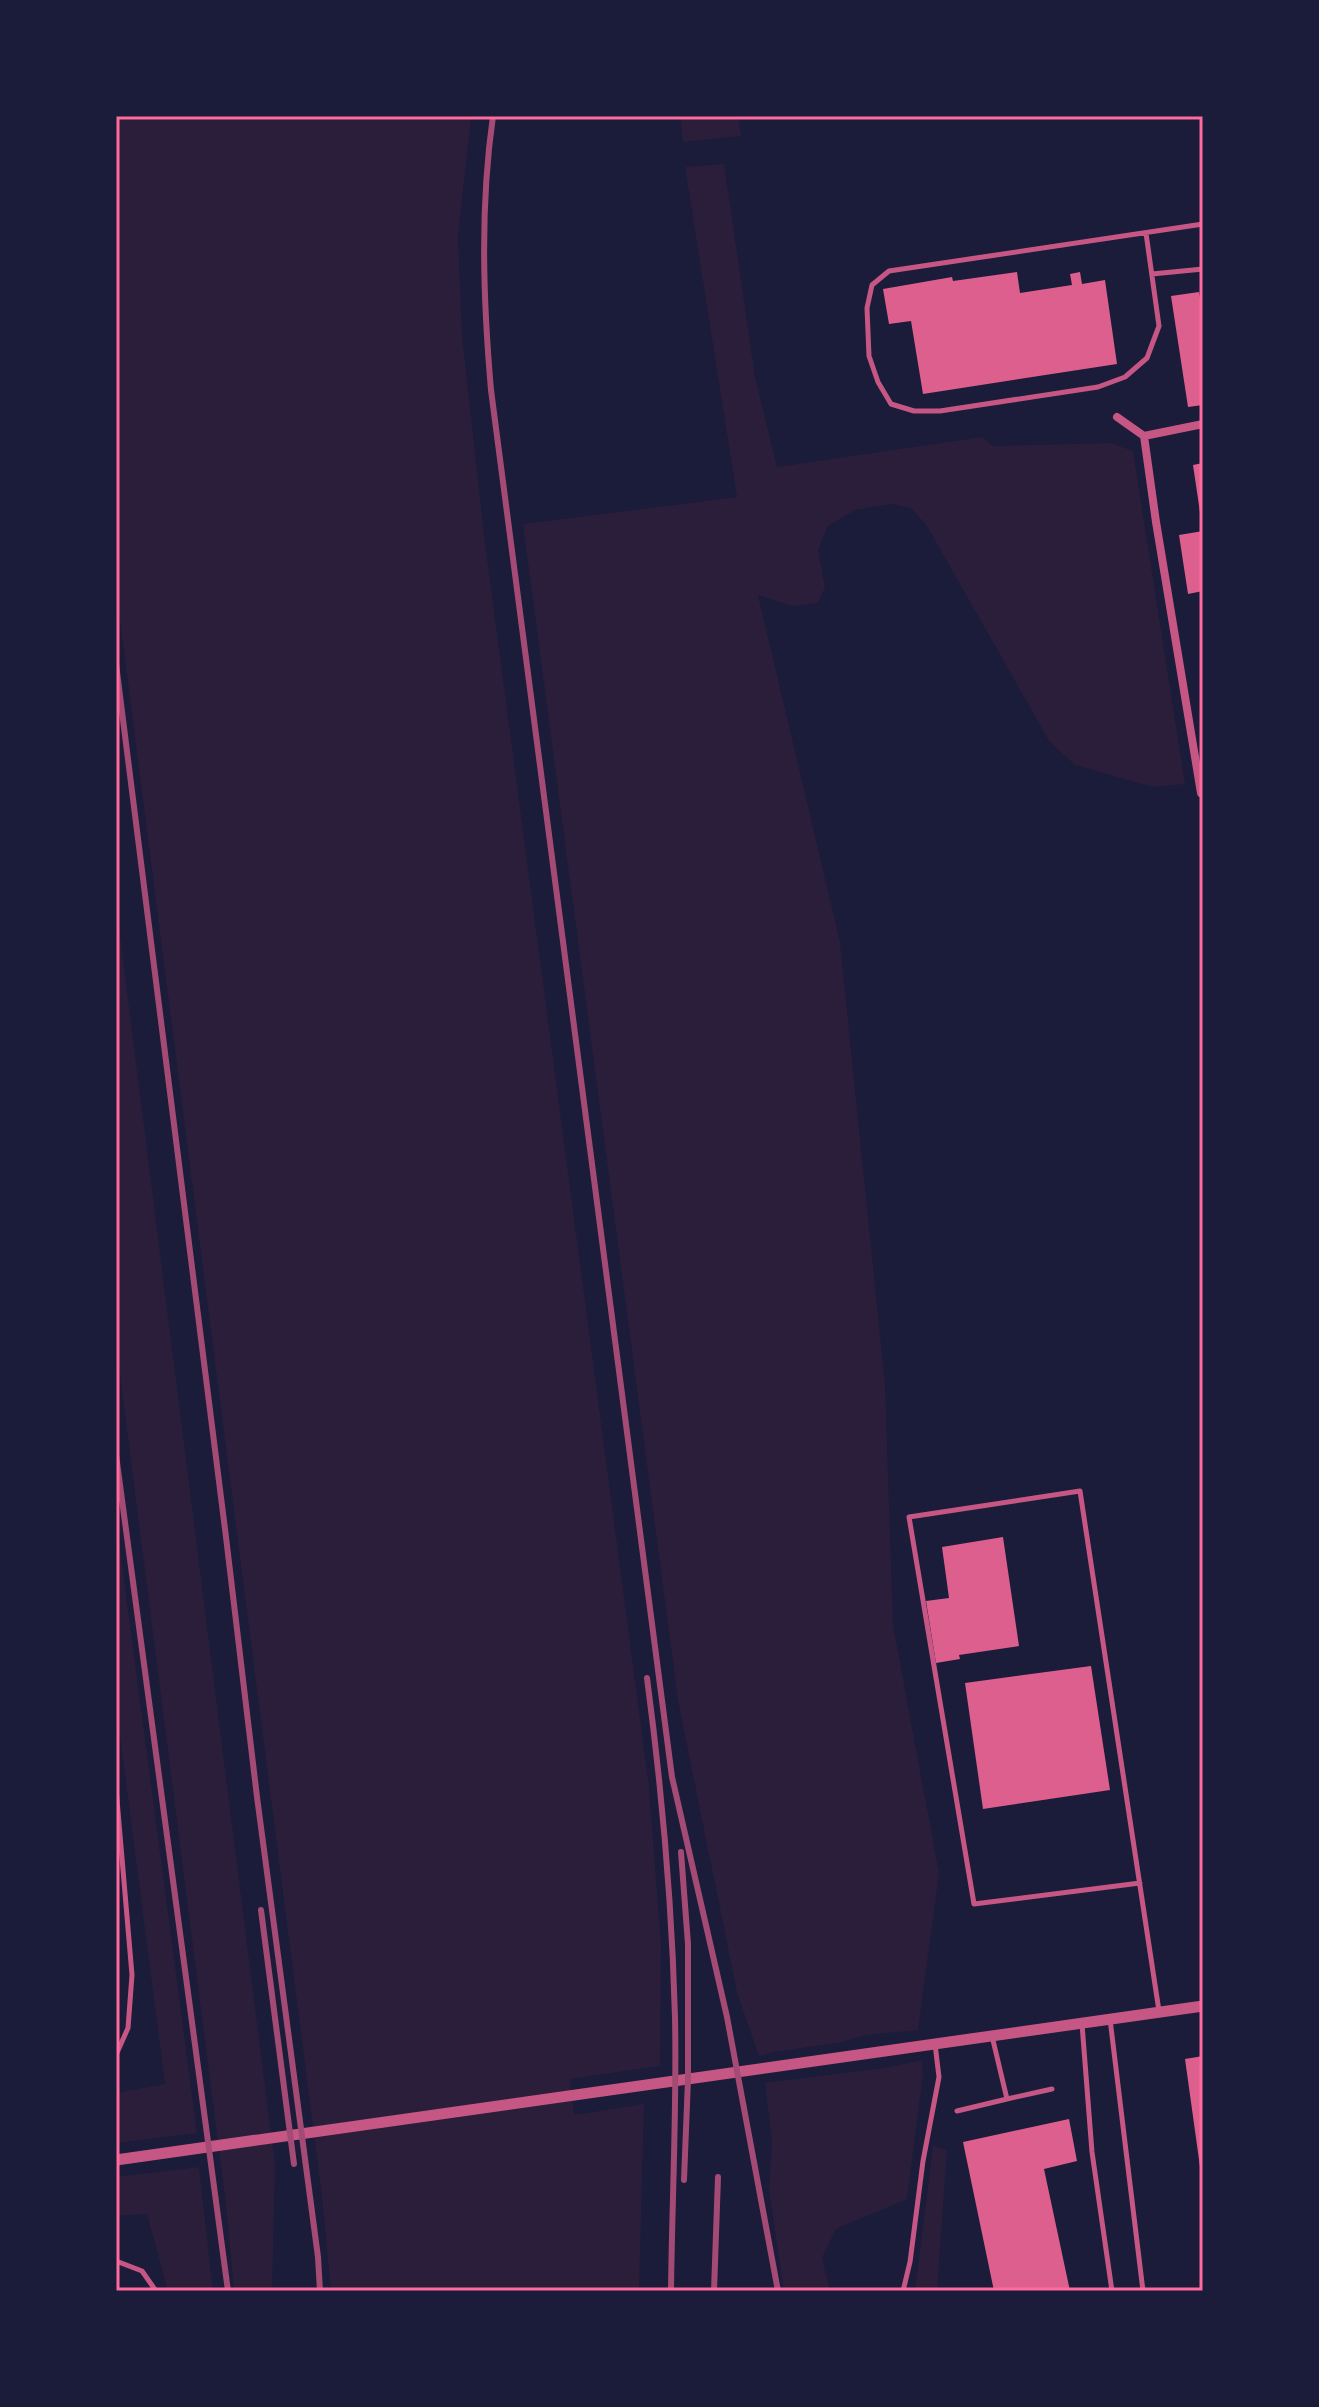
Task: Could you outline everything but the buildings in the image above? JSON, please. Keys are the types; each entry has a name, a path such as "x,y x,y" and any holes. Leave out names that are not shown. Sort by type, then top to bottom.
{"street":[{"path":"1117,417 1144,436 1201,793"},
{"path":"1144,436 1203,424"},
{"path":"116,2160 1203,2006"}],"lane":[{"path":"1146,233 1159,326 1147,358 1125,377 1098,387 940,411 914,411 891,404 878,382 869,356 867,308 872,285 889,271 1203,224"},
{"path":"1152,274 1203,269"},
{"path":"1140,1883 974,1904 909,1517 1080,1491 1140,1883 1159,2012"},
{"path":"116,1788 132,1975 128,2028 116,2055"},
{"path":"1110,2018 1143,2291"},
{"path":"1082,2023 1092,2152 1112,2291"},
{"path":"992,2035 1007,2099"},
{"path":"903,2291 939,2077 935,2043"},
{"path":"957,2111 1052,2089"},
{"path":"116,2261 142,2271 156,2291"}],"shaded area":[{"path":"116,116 471,116 458,237 462,335 484,535 649,1787 661,1945 660,2066 570,2079 574,2115 644,2104 639,2291 331,2291 322,2197 116,589"},
{"path":"680,116 738,116 741,136 683,142"},
{"path":"724,164 755,377 777,467 982,437 993,446 1111,443 1133,451 1185,784 1153,787 1075,765 1049,741 927,526 911,508 891,504 855,510 828,526 818,550 825,587 818,603 792,606 758,595 840,942 885,1385 893,1625 939,1873 918,2030 867,2035 759,2056 737,1993 678,1700 523,524 737,497 685,167"},
{"path":"116,904 275,2166 272,2291 234,2291 226,2205 116,1344"},
{"path":"116,1519 197,2133 116,2143 116,2093 165,2084 116,1705"},
{"path":"922,2060 923,2074 907,2199 836,2229 822,2258 830,2291 784,2291 769,2191 772,2141 765,2083 885,2068"},
{"path":"933,2146 947,2150 937,2291 915,2291"},
{"path":"199,2167 213,2291 168,2291 147,2214 116,2216 116,2177"}],"railway":[{"path":"493,116 486,184 484,253 491,390 672,1777 727,2017 778,2291"},
{"path":"116,664 320,2291"},
{"path":"116,1455 228,2291"},
{"path":"647,1678 666,1848 674,1975 671,2291"},
{"path":"681,1852 688,1944 684,2180"},
{"path":"261,1910 294,2164"},
{"path":"714,2291 718,2177"}]}
